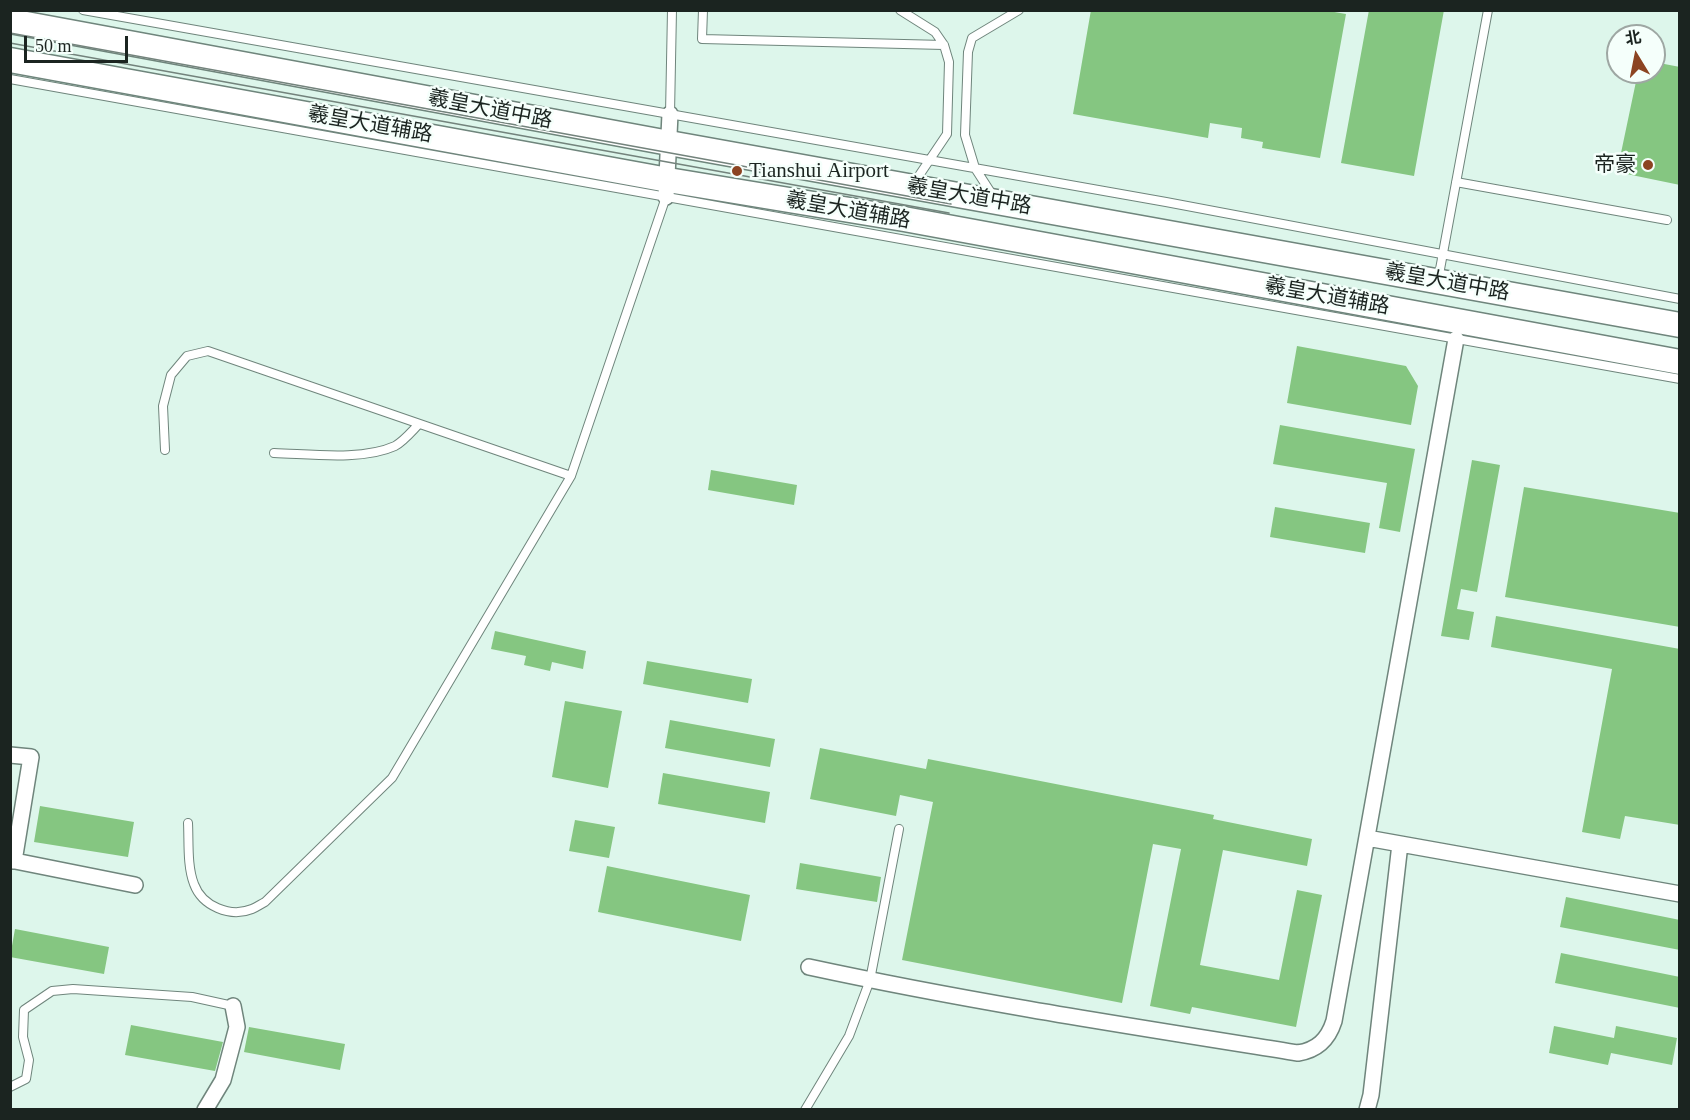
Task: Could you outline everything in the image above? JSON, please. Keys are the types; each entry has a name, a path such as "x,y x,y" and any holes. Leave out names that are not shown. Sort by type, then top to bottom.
{"main road":[{"name":"羲皇大道中路","path":"10,21 669,143 1680,325"},
{"name":"羲皇大道中路","path":"10,60 667,188 916,221 1680,362"}],"street":[{"path":"667,188 670,114"},
{"path":"809,967 1115,1024 1298,1053 1318,1047 1326,1040 1334,1021 1456,339"},
{"path":"10,755 31,757 12,860 135,885"},
{"path":"1367,838 1680,894"},
{"path":"1367,1110 1371,1095 1400,844"},
{"path":"205,1110 223,1080 237,1027 233,1006"}],"lane":[{"path":"83,10 1166,202 1680,299"},
{"path":"670,114 672,10"},
{"path":"703,10 702,39 944,45"},
{"path":"900,10 935,32 944,45 949,62 947,134 911,187"},
{"path":"997,202 975,168 965,135 968,52 972,38 1019,10"},
{"path":"1438,281 1488,10"},
{"name":"羲皇大道辅路","path":"10,79 667,188 1456,339 1680,379"},
{"path":"1456,182 1667,220"},
{"path":"188,823 191,870 194,884 201,896 212,905 225,911 239,912 253,909 265,902 392,778 571,476 667,188"},
{"path":"165,450 163,406 171,375 187,356 208,351 571,476"},
{"path":"274,453 351,455 373,453 397,445 419,424"},
{"path":"805,1110 849,1036 870,980 899,830"},
{"path":"10,1087 26,1080 29,1060 23,1037 24,1010 52,991 73,989 192,997 233,1006"}],"building":[{"path":"1091,10 1323,10 1346,14 1320,158 1262,148 1263,142 1241,138 1242,128 1210,123 1208,138 1073,114"},
{"path":"1369,10 1444,10 1414,176 1341,163"},
{"path":"1666,64 1680,67 1680,185 1617,172 1635,84 1666,84"},
{"path":"1297,346 1406,366 1418,386 1411,425 1287,403"},
{"path":"1280,425 1415,449 1400,532 1379,528 1387,483 1273,464"},
{"path":"1472,460 1500,465 1477,592 1461,589 1457,609 1474,612 1469,640 1441,636"},
{"path":"711,470 797,485 794,505 708,490"},
{"path":"1524,487 1680,513 1680,627 1505,597"},
{"path":"1275,507 1370,523 1365,553 1270,537"},
{"path":"1496,616 1680,649 1680,825 1625,816 1620,839 1582,832 1612,669 1491,647"},
{"path":"495,631 586,651 583,669 552,662 550,671 524,665 526,656 491,649"},
{"path":"647,661 752,679 748,703 643,684"},
{"path":"565,701 622,711 608,788 552,777"},
{"path":"670,720 775,739 770,767 665,748"},
{"path":"820,748 926,769 928,759 1214,815 1213,819 1312,839 1307,866 1223,850 1200,965 1279,980 1297,890 1322,895 1296,1027 1192,1007 1190,1014 1150,1006 1181,849 1153,844 1122,1003 902,960 933,802 900,795 896,816 810,799"},
{"path":"663,773 770,792 765,823 658,804"},
{"path":"40,806 134,822 128,857 34,842"},
{"path":"575,820 615,827 609,858 569,851"},
{"path":"800,863 881,877 877,902 796,889"},
{"path":"607,866 750,895 741,941 598,912"},
{"path":"1566,897 1680,920 1680,950 1560,927"},
{"path":"15,929 109,947 104,974 10,957"},
{"path":"1561,953 1680,977 1680,1008 1555,983"},
{"path":"131,1025 223,1042 215,1071 125,1055"},
{"path":"1554,1026 1614,1038 1616,1026 1677,1038 1672,1065 1611,1053 1608,1065 1549,1053"},
{"path":"249,1027 345,1044 340,1070 244,1052"}],"tram line":[{"path":"10,33 951,204"},
{"path":"10,43 949,213"}],"place":[{"name":"帝豪","path":"1648,165"},
{"name":"Tianshui Airport","path":"737,171"}]}
